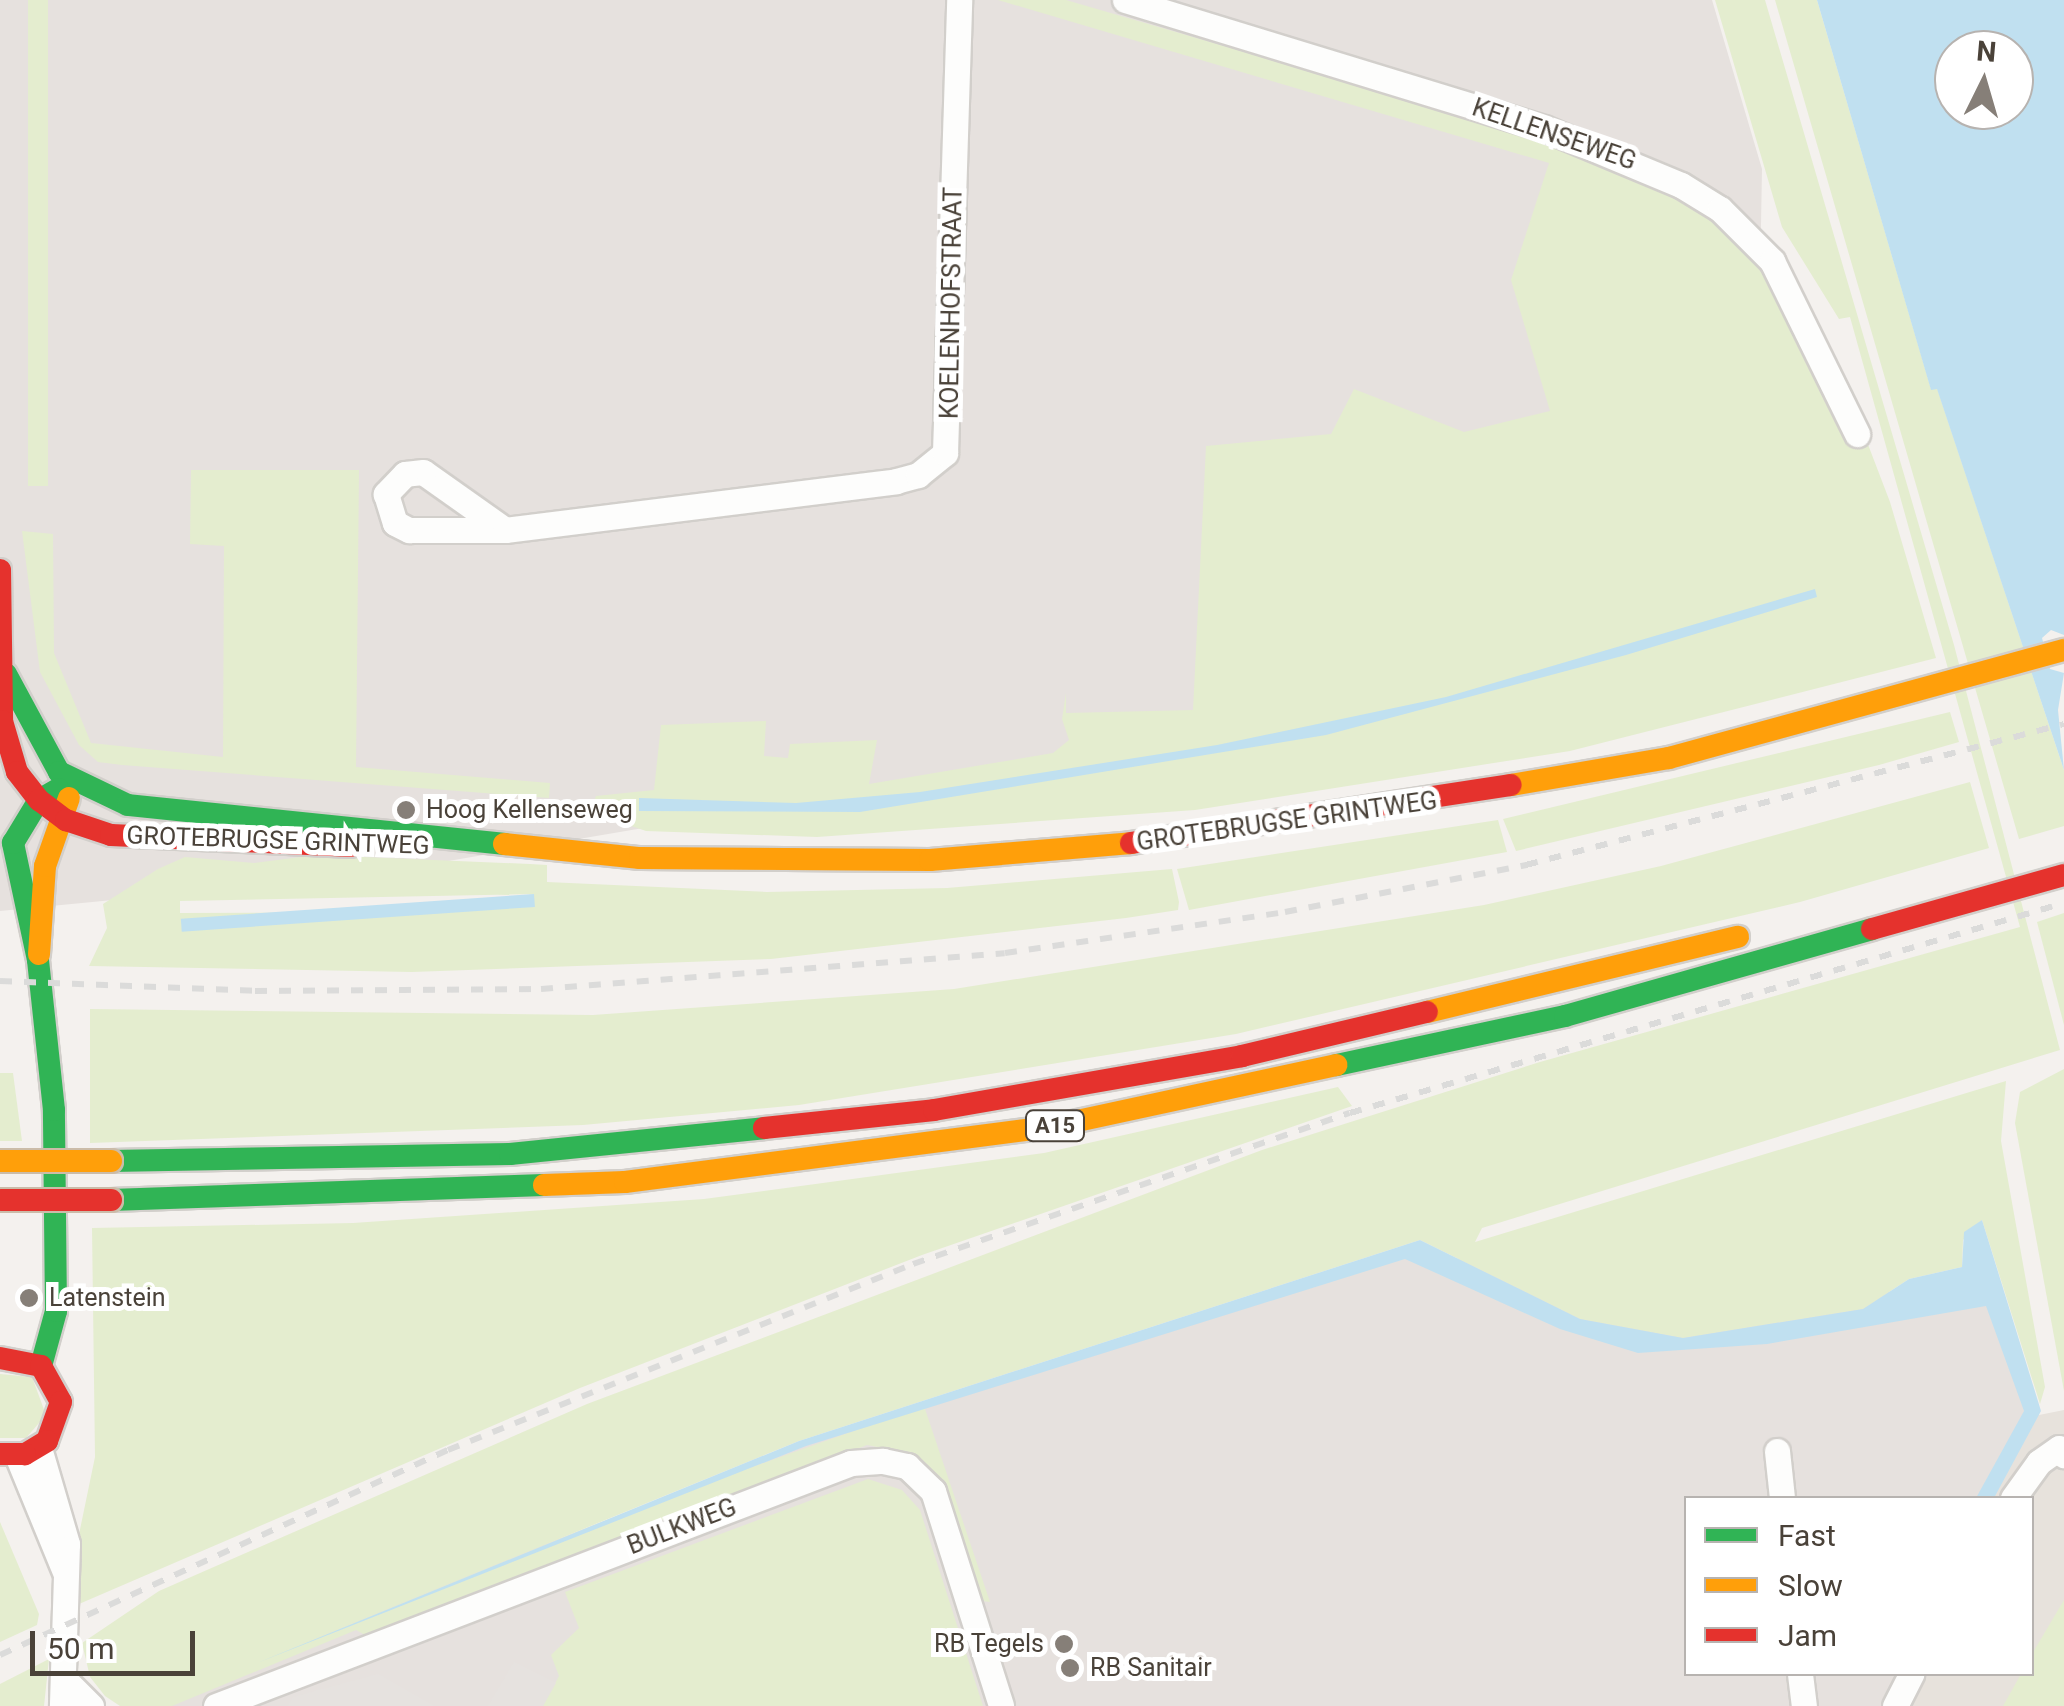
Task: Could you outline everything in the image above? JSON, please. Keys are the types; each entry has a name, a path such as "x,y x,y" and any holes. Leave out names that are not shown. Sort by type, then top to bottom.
{"main road":[{"path":"0,570 6,743 38,800"},
{"name":"GROTEBRUGSE GRINTWEG","path":"38,800 66,820 111,835 253,844 492,845 640,858 910,860 1208,837 1669,758 2064,650"},
{"path":"6,674 39,746 72,782"},
{"path":"41,1366 56,1311 54,1110 38,960 12,843 38,800 72,782"},
{"path":"38,960 45,866 66,820 72,782"},
{"name":"GROTEBRUGSE GRINTWEG","path":"72,782 128,806 404,829 492,845"},
{"name":"A15","path":"0,1200 369,1197 624,1182 1054,1126 1393,1058 2064,876"},
{"name":"A15","path":"0,1161 510,1154 914,1113 1261,1052 1762,931"},
{"path":"19,1453 61,1412 58,1388 41,1366 7,1358 54,1276"}],"street":[{"name":"KOELENHOFSTRAAT","path":"505,530 896,480 918,475 945,453 959,0"},
{"name":"KELLENSEWEG","path":"1125,0 1544,128 1680,184 1720,208 1772,261 1857,434"},
{"path":"1777,1451 1782,1496"},
{"path":"2014,1496 2062,1452"},
{"path":"19,1453 67,1544 64,1694 90,1706"},
{"name":"BULKWEG","path":"216,1706 851,1463 884,1461 906,1466 933,1491 1001,1706"},
{"path":"12,1520 46,1508"},
{"path":"46,1508 64,1572"},
{"path":"1800,1676 1804,1706"},
{"path":"1894,1706 1910,1676"}],"shaded area":[{"path":"0,0 1712,0 1762,169 1757,449 1139,744 360,876 0,911"},
{"path":"1398,1254 1995,1300 2034,1416 1991,1496 1684,1496 1684,1676 1897,1676 1881,1706 126,1706 832,1433"},
{"path":"2064,1410 2064,1706 1881,1706 1897,1676 2034,1676 2034,1496 1991,1496 2034,1416"},
{"path":"514,1662 556,1683 543,1706 488,1706"},
{"path":"378,1674 434,1706 288,1706 293,1697"}],"green space":[{"path":"28,0 48,0 48,486 28,486"},
{"path":"998,0 1066,0 1556,143 1718,213 1833,353 1890,502 1936,658 1570,751 1195,810 817,837 646,831 590,812 596,796 654,790 661,725 766,721 764,756 788,758 790,744 877,740 869,784 1053,753 1069,740 1062,719 1066,693 1066,713 1193,710 1206,446 1331,434 1354,389 1464,432 1550,411 1511,280 1549,163"},
{"path":"1715,0 1765,0 1954,645 2060,1050 1482,1228 1475,1242 2006,1081 2001,1141 2045,1387 2040,1404 1982,1220 1963,1240 1962,1267 1909,1279 1863,1309 1683,1338 1580,1319 1420,1240 799,1441 257,1662 639,1507 924,1406 990,1602 982,1601 939,1480 909,1453 867,1445 367,1636 356,1630 172,1706 120,1706 105,1696 90,1677 82,1643 159,1591 587,1404 1262,1150 1540,1062 2020,927 1850,317 1839,319 1782,227"},
{"path":"1775,0 1817,0 1931,389 1937,388 2064,770 2064,826 2019,839"},
{"path":"191,470 359,470 356,767 550,783 549,798 122,765 98,762 79,745 40,672 22,531 53,534 54,653 91,743 223,757 224,546 190,544"},
{"path":"1950,712 1959,742 1879,765 1516,851 1503,819"},
{"path":"1970,782 1989,848 1800,902 1236,1034 799,1105 583,1125 90,1143 90,1009 593,1015 954,989 1484,905 1661,866"},
{"path":"1498,820 1507,852 1189,910 1177,869"},
{"path":"316,855 530,864 547,865 547,882 767,892 947,888 1172,869 1179,902 1178,910 1126,918 771,959 412,972 89,966 107,928 103,904 158,869 185,857 254,863","holes":["534,894 428,912 180,913 180,901"]},
{"path":"2064,913 2064,1025 2037,922"},
{"path":"2064,1069 2064,1391 2015,1123 2020,1092"},
{"path":"0,1073 13,1073 22,1141 0,1141"},
{"path":"1338,1087 1352,1106 922,1255 580,1388 79,1604 77,1544 95,1457 92,1228 353,1223 704,1199 1044,1153"},
{"path":"0,1374 32,1377 46,1415 26,1438 0,1438"},
{"path":"868,1479 902,1490 920,1510 983,1706 543,1706 559,1676 551,1655 579,1628 565,1592"},
{"path":"0,1522 39,1614 37,1625 0,1642"},
{"path":"2064,1600 2064,1706 2003,1706 2020,1676 2034,1676 2034,1651"},
{"path":"49,1659 44,1706 0,1706 0,1684"}],"water":[{"path":"1817,0 2064,0 2064,635 2051,630 2042,638 2050,669 2064,673 2058,710 2064,770 1937,389 1931,390"},
{"path":"1815,589 1817,597 1626,655 1326,735 860,812 639,811 639,798 796,803 920,792 1217,745 1446,697"},
{"path":"534,894 535,907 182,932 181,919"},
{"path":"1982,1220 2041,1411 1995,1496 1977,1496 2024,1411 1986,1306 1767,1344 1638,1353 1560,1329 1405,1259 806,1446 257,1663 799,1441 1420,1240 1580,1319 1683,1338 1863,1309 1909,1279 1962,1267 1964,1232"}],"railway":[{"path":"0,981 255,991 541,989 1005,953 1285,912 1526,865 2064,724"},
{"path":"0,1655 448,1450 913,1264 1350,1113 2064,903"}],"traffic: fast":[{"path":"6,674 59,772 128,805 504,844"},
{"path":"41,1366 56,1311 54,1110 38,960 13,843 39,800 58,789"},
{"path":"1337,1065 1565,1016 1872,929"},
{"path":"111,1161 510,1154 764,1128"},
{"path":"111,1200 544,1185"}],"traffic: slow":[{"path":"1511,785 1669,758 2064,650"},
{"path":"39,954 45,866 69,798"},
{"path":"504,844 640,858 930,860 1131,843"},
{"path":"1427,1012 1738,937"},
{"path":"544,1185 625,1182 1054,1126 1337,1065"},
{"path":"0,1161 111,1161"}],"traffic: jam":[{"path":"0,570 2,721 17,772 39,800 66,820 111,835 352,846"},
{"path":"1131,843 1511,785"},
{"path":"1872,929 2064,875"},
{"path":"764,1128 934,1110 1242,1056 1427,1012"},
{"path":"1,1200 111,1200"},
{"path":"0,1358 41,1366 61,1402 47,1441 25,1454 0,1454"}],"place":[{"name":"Hoog Kellenseweg","path":"406,810"},
{"name":"Latenstein","path":"29,1298"},
{"name":"RB Tegels","path":"1064,1644"},
{"name":"RB Sanitair","path":"1070,1668"}]}
